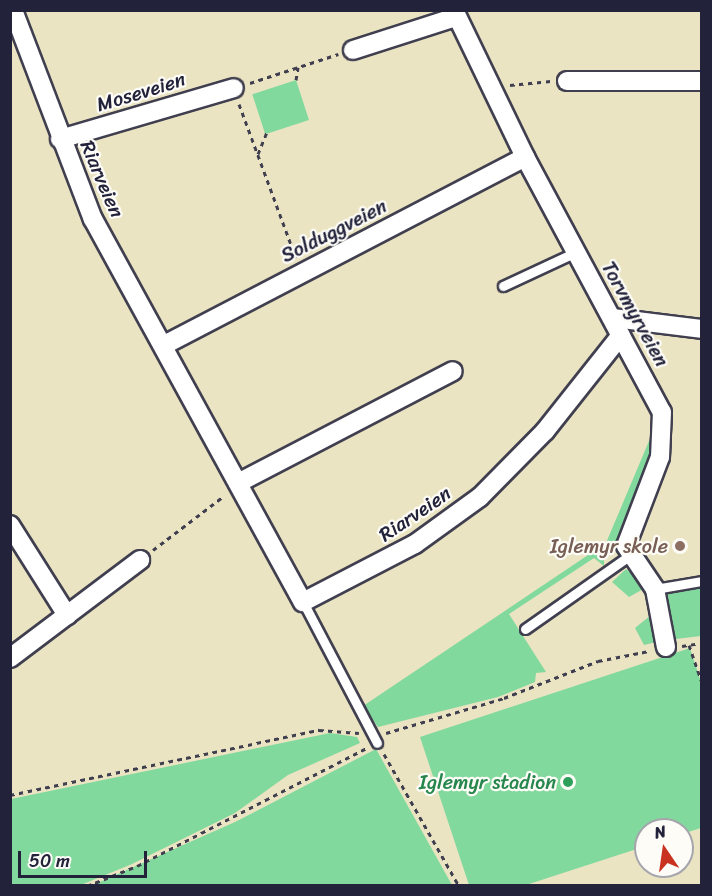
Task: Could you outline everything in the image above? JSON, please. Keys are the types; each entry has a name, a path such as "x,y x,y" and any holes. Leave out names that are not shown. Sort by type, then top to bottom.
{"street":[{"name":"Riarveien","path":"13,10 60,139 107,246 164,345 303,602 415,544 480,497 545,431 617,327"},
{"path":"353,50 455,14"},
{"name":"Torvmyrveien","path":"455,14 490,90 662,412 665,432 627,537 629,556"},
{"path":"567,81 702,81"},
{"name":"Moseveien","path":"60,139 234,88"},
{"name":"Solduggveien","path":"164,345 525,157"},
{"path":"617,327 702,329"},
{"path":"238,483 453,371"},
{"path":"10,525 66,615"},
{"path":"629,556 655,589 666,647"},
{"path":"10,658 140,560"}],"lane":[{"path":"503,286 576,252"},
{"path":"525,629 629,556"},
{"path":"655,589 702,581"},
{"path":"303,602 375,738"}],"path":[{"path":"302,274 234,88 353,50"},
{"path":"296,80 298,67"},
{"path":"490,90 519,82 567,81"},
{"path":"258,156 267,132"},
{"path":"140,560 238,483"},
{"path":"689,645 702,682"},
{"path":"87,885 138,866 375,738 405,730 598,661 666,647"},
{"path":"10,795 319,730 375,738"},
{"path":"375,738 459,885"}],"green space":[{"path":"296,80 309,120 265,134 252,94"},
{"path":"657,422 655,449 620,535 604,557 604,566 594,558 509,614 546,672 536,673 535,682 498,697 378,727 363,706 606,543"},
{"path":"626,569 647,587 629,597 612,582"},
{"path":"701,584 701,636 676,639 664,591"},
{"path":"651,615 656,642 644,645 635,628"},
{"name":"Iglemyr stadion","path":"690,648 701,682 701,828 694,830 694,818 634,818 634,850 526,885 469,885 420,737"},
{"path":"330,733 357,737 360,743 288,775 235,813 132,864 81,885 11,885 11,799"},
{"path":"376,749 452,885 93,885 235,822"}],"place":[{"name":"Iglemyr skole","path":"680,546"},
{"name":"Iglemyr stadion","path":"568,782"}]}
